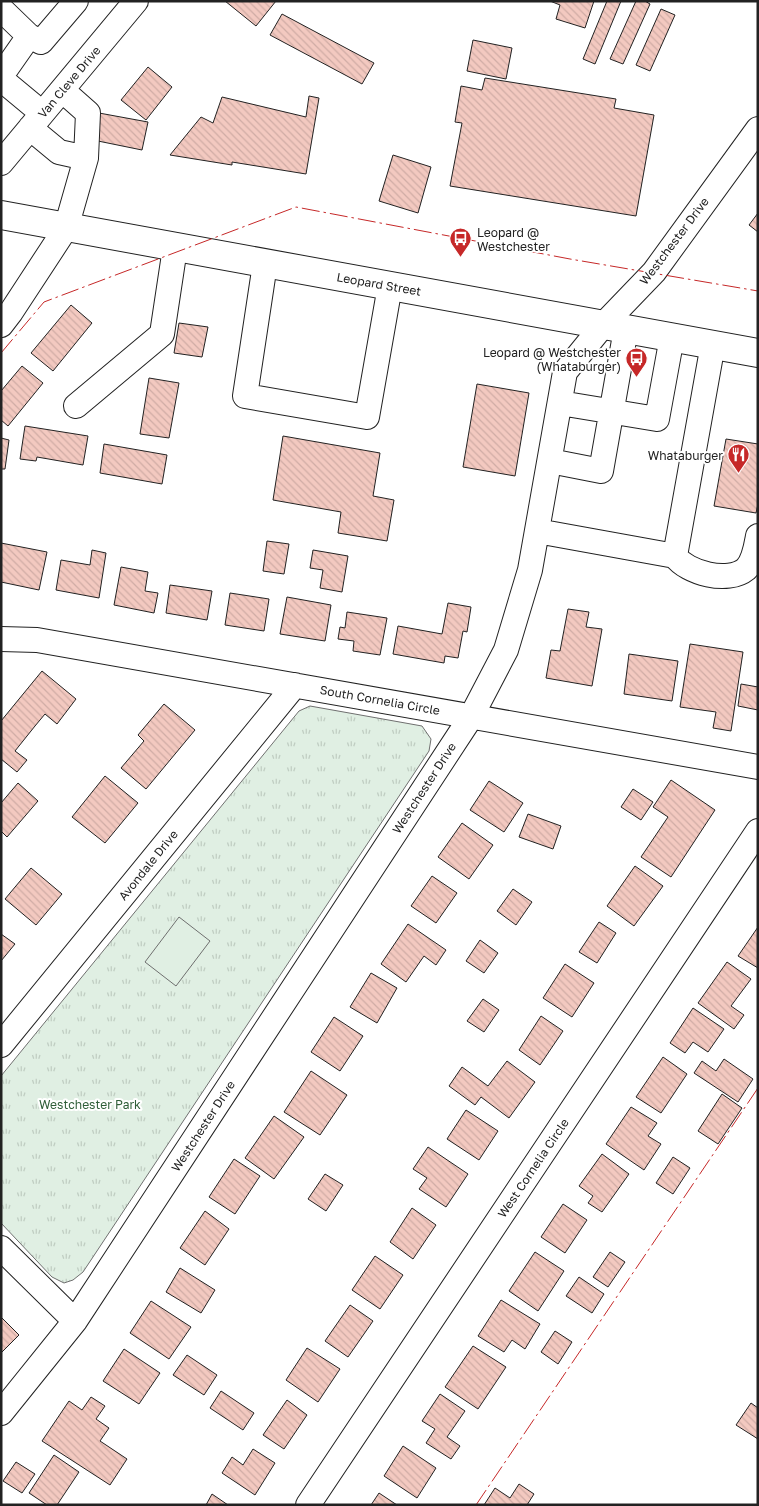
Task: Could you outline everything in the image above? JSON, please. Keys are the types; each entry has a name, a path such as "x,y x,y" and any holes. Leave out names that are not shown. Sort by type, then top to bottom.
{"main road":[{"name":"Leopard Street","path":"1,215 758,353"}],"street":[{"path":"1,9 29,36 41,42 76,1"},
{"name":"Van Cleve Drive","path":"1,163 136,1"},
{"path":"29,36 1,78 36,120 59,152 86,158"},
{"path":"1,325 12,312 66,228 86,158 88,113 62,90"},
{"name":"Westchester Drive","path":"1,1413 75,1321 471,717 506,650 530,570 565,372 615,327 758,128"},
{"path":"76,406 162,334 175,248"},
{"path":"265,264 245,396 367,417 390,286"},
{"path":"550,461 601,471 611,411 615,327"},
{"path":"560,403 657,418 672,337"},
{"path":"675,556 714,344"},
{"path":"537,531 675,556 681,564 698,572 719,576 733,575 745,570 752,561 758,536"},
{"name":"South Cornelia Circle","path":"1,639 37,640 758,767"},
{"name":"Avondale Drive","path":"1,1045 295,684"},
{"name":"West Cornelia Circle","path":"308,1505 758,831"},
{"path":"1,1248 75,1321"}],"green space":[{"name":"Westchester Park","path":"310,706 422,726 431,739 429,751 83,1272 73,1280 64,1283 52,1277 1,1223 1,1076 299,711"},
{"path":"179,917 210,941 176,986 145,962"}],"building":[{"path":"225,1 276,1 256,26"},
{"path":"550,1 594,1 585,28 556,19 560,5"},
{"path":"607,1 621,1 595,64 583,59"},
{"path":"636,1 645,1 650,4 623,64 610,59"},
{"path":"661,9 675,15 650,71 636,65"},
{"path":"282,14 374,63 362,84 270,35"},
{"path":"473,40 512,48 506,79 467,71"},
{"path":"148,67 172,87 146,120 121,100"},
{"path":"485,78 616,99 614,108 654,115 636,216 450,186 462,123 455,122 461,86 482,90"},
{"path":"309,96 319,98 306,174 232,162 232,165 170,155 201,117 213,123 222,97 306,117"},
{"path":"99,113 148,122 142,150 93,140"},
{"path":"393,155 431,167 418,213 379,201"},
{"path":"758,213 758,232 749,225"},
{"path":"71,305 92,323 53,371 31,353"},
{"path":"179,323 208,327 202,357 174,353"},
{"path":"22,366 43,383 8,426 1,420 1,391"},
{"path":"149,378 179,383 169,438 140,434"},
{"path":"477,384 529,393 515,476 463,467"},
{"path":"25,426 88,436 83,465 37,457 36,461 20,459"},
{"path":"283,436 380,453 373,496 394,500 387,541 338,533 341,512 273,500"},
{"path":"1,438 9,440 5,469 1,469"},
{"name":"Whataburger","path":"726,439 758,444 758,504 756,513 714,506"},
{"path":"104,444 167,455 162,484 100,473"},
{"path":"267,541 289,544 284,574 263,571"},
{"path":"1,543 47,552 39,590 1,582"},
{"path":"92,550 106,553 99,598 56,590 61,560 90,565"},
{"path":"313,550 348,556 342,592 320,588 323,570 310,568"},
{"path":"121,567 148,572 145,591 158,593 154,613 114,605"},
{"path":"170,585 212,591 207,620 166,613"},
{"path":"230,593 269,599 264,631 225,625"},
{"path":"287,597 331,605 325,641 280,634"},
{"path":"448,603 471,607 467,632 463,631 458,658 445,656 444,663 393,654 398,626 442,634"},
{"path":"568,609 589,612 586,627 602,629 592,686 546,678 551,650 560,651"},
{"path":"347,612 387,618 380,655 353,651 354,641 338,639 340,627 345,628"},
{"path":"690,644 743,652 731,731 713,728 716,712 680,707"},
{"path":"629,654 678,661 672,701 624,694"},
{"path":"42,671 76,699 57,724 45,714 35,726 15,751 27,760 17,772 1,759 1,721"},
{"path":"741,684 758,687 758,710 738,706"},
{"path":"164,704 195,730 146,789 121,768 144,741 138,735"},
{"path":"105,776 138,803 105,843 72,817"},
{"path":"671,780 715,810 671,877 641,857 668,817 653,807"},
{"path":"489,781 523,803 504,832 470,810"},
{"path":"18,783 38,801 7,837 1,831 1,803"},
{"path":"633,789 653,802 641,820 621,807"},
{"path":"528,814 561,826 553,849 519,837"},
{"path":"462,823 493,845 469,879 438,857"},
{"path":"635,866 663,886 634,926 607,906"},
{"path":"31,868 62,894 36,925 5,899"},
{"path":"432,876 457,893 436,923 411,906"},
{"path":"513,889 532,902 516,925 497,911"},
{"path":"599,922 616,933 597,963 579,952"},
{"path":"408,924 446,950 436,965 424,956 406,982 381,964"},
{"path":"758,927 758,968 738,956"},
{"path":"1,934 15,944 1,961"},
{"path":"480,940 498,953 484,973 466,961"},
{"path":"727,962 751,979 731,1006 744,1015 734,1029 698,1003"},
{"path":"565,964 594,983 572,1017 543,998"},
{"path":"371,973 397,988 377,1023 350,1007"},
{"path":"483,999 499,1010 484,1032 467,1021"},
{"path":"693,1008 724,1029 708,1052 693,1042 685,1053 670,1043"},
{"path":"541,1016 563,1031 540,1065 519,1050"},
{"path":"334,1017 363,1036 340,1071 311,1052"},
{"path":"663,1057 687,1074 661,1113 636,1097"},
{"path":"724,1059 753,1079 738,1102 694,1073 702,1061 716,1071"},
{"path":"507,1061 535,1082 509,1118 481,1097 475,1105 449,1086 462,1067 488,1086"},
{"path":"311,1071 347,1095 320,1135 284,1112"},
{"path":"722,1094 742,1108 718,1144 698,1131"},
{"path":"631,1107 657,1123 648,1136 661,1144 644,1170 606,1144"},
{"path":"466,1110 498,1131 479,1160 447,1139"},
{"path":"274,1116 304,1137 274,1179 245,1158"},
{"path":"428,1147 468,1174 446,1207 419,1189 427,1178 413,1169"},
{"path":"602,1154 629,1174 602,1212 588,1203 593,1196 579,1186"},
{"path":"673,1157 690,1168 673,1194 656,1183"},
{"path":"234,1159 260,1176 235,1214 209,1197"},
{"path":"325,1174 343,1185 326,1211 308,1199"},
{"path":"563,1204 587,1220 565,1253 541,1237"},
{"path":"412,1208 436,1225 413,1259 390,1242"},
{"path":"205,1211 229,1229 205,1265 180,1248"},
{"path":"535,1252 564,1271 538,1311 509,1291"},
{"path":"610,1252 625,1262 608,1287 593,1277"},
{"path":"375,1256 403,1275 380,1309 352,1290"},
{"path":"180,1268 215,1290 201,1313 166,1292"},
{"path":"579,1277 604,1294 592,1313 566,1296"},
{"path":"501,1300 540,1324 525,1349 512,1340 504,1352 478,1336"},
{"path":"151,1301 191,1327 169,1359 130,1333"},
{"path":"350,1305 373,1321 348,1357 325,1341"},
{"path":"1,1317 19,1335 1,1353"},
{"path":"555,1331 572,1342 558,1364 541,1352"},
{"path":"473,1346 506,1367 478,1409 445,1387"},
{"path":"307,1348 340,1369 318,1402 286,1380"},
{"path":"124,1349 160,1373 139,1404 103,1381"},
{"path":"187,1355 217,1375 204,1395 173,1375"},
{"path":"221,1391 254,1413 243,1430 210,1408"},
{"path":"440,1394 465,1411 447,1437 460,1446 451,1459 426,1443 435,1429 422,1421"},
{"path":"91,1397 105,1406 96,1419 109,1428 100,1441 127,1459 110,1485 42,1441 69,1401 82,1410"},
{"path":"287,1400 307,1415 284,1449 263,1435"},
{"path":"751,1403 758,1408 758,1439 736,1425"},
{"path":"403,1446 436,1468 417,1498 384,1476"},
{"path":"253,1449 275,1463 255,1495 222,1473 232,1457 243,1465"},
{"path":"54,1455 79,1472 57,1505 47,1505 29,1493"},
{"path":"16,1462 35,1474 22,1493 3,1481"},
{"path":"519,1484 534,1494 527,1505 484,1505 495,1488 510,1498"},
{"path":"379,1493 397,1505 371,1505"},
{"path":"212,1494 228,1505 206,1505"}],"power":[{"path":"1,353 44,302 296,207 570,259 758,291"},
{"path":"476,1505 758,1088"}],"place":[{"name":"Leopard @ Westchester","path":"461,258"},
{"name":"Leopard @ Westchester (Whataburger)","path":"637,378"},
{"name":"Whataburger","path":"739,474"}]}
